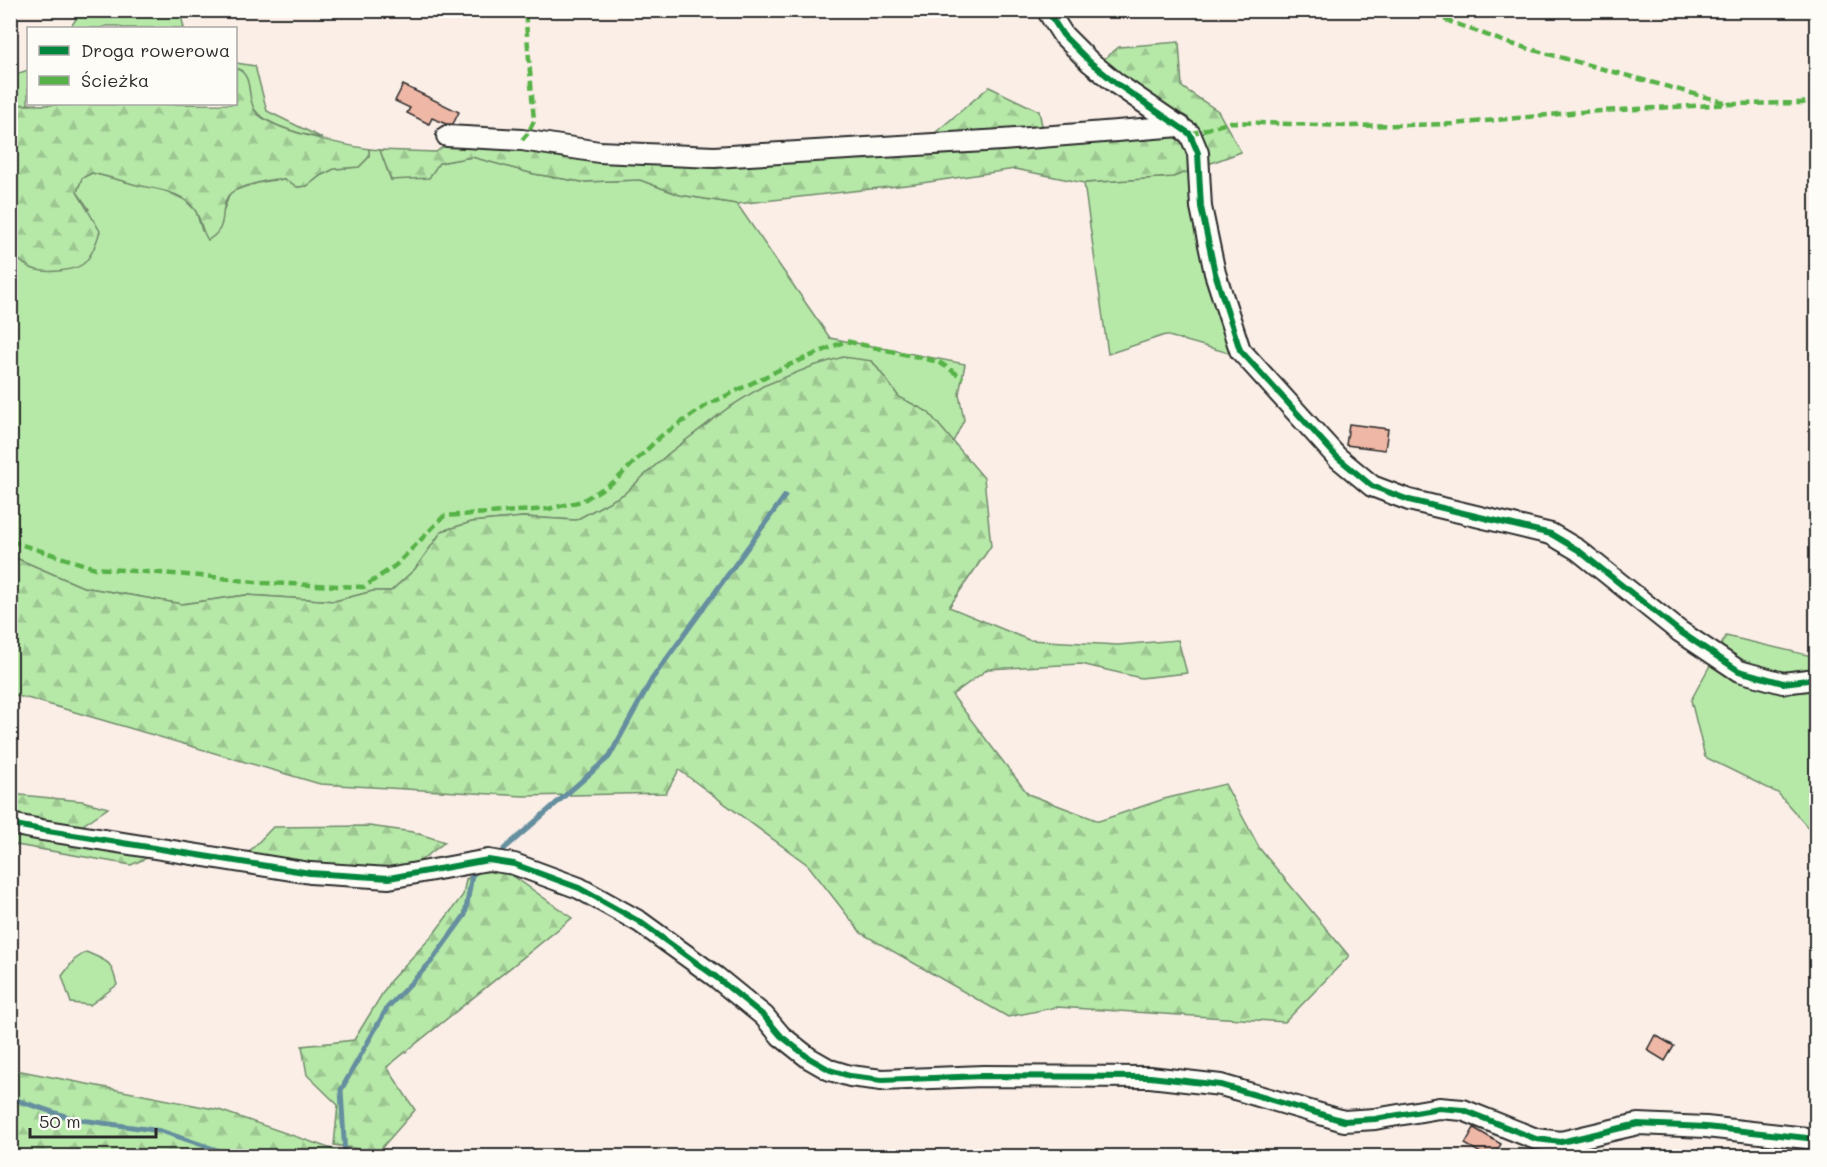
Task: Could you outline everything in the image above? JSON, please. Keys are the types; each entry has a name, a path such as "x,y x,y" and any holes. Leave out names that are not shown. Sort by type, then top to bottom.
{"street":[{"path":"1047,10 1064,35 1090,62 1190,134 1198,153 1201,207 1215,273 1240,350 1337,457 1372,486 1409,500 1551,534 1578,550 1679,631 1739,670 1783,684 1816,679"},
{"path":"447,136 522,140 599,152 714,157 1002,140 1180,126"},
{"path":"10,824 310,873 389,878 488,860 514,864 579,888 640,922 716,977 764,1016 781,1036 809,1058 830,1070 850,1076 882,1080 983,1076 1150,1077 1221,1085 1344,1121 1375,1119 1439,1108 1463,1110 1536,1139 1561,1142 1638,1124 1706,1127 1816,1139"}],"green space":[{"path":"82,10 180,11 184,27 106,26 71,27"},
{"path":"1179,42 1182,87 1218,111 1241,152 1173,177 1084,183 1015,169 915,184 737,204 680,195 640,180 582,182 534,174 472,157 439,163 429,178 391,180 380,150 436,152 466,129 600,146 733,148 935,133 989,87 1039,111 1043,130 1151,120 1088,72 1119,47"},
{"path":"237,63 255,66 267,111 322,138 282,127 262,117 251,103 249,89 242,71 237,68"},
{"path":"237,69 246,76 253,106 264,119 309,136 369,149 369,157 359,167 334,169 307,186 297,187 280,179 260,182 231,193 225,202 219,230 208,240 195,210 182,198 167,191 92,173 82,178 77,192 100,231 94,249 86,261 79,266 67,270 42,271 26,265 10,251 11,105 237,105"},
{"path":"27,70 27,104 11,105 10,76"},
{"path":"369,149 380,150 391,180 439,163 472,157 534,174 582,182 640,180 680,195 737,204 830,338 965,364 959,394 964,420 953,442 928,412 899,397 872,361 728,408 668,454 624,494 576,520 523,517 472,522 442,531 415,569 391,591 373,591 335,601 246,595 182,604 83,587 11,556 10,251 17,259 89,209 77,192 82,178 92,173 160,188 185,200 196,211 202,231 223,212 230,193 251,185 276,180 289,181 297,187 307,186 334,169 359,167 369,157"},
{"path":"1194,169 1236,355 1165,335 1108,354 1084,183 1173,177"},
{"path":"843,357 872,361 899,397 928,412 984,478 991,546 949,607 1029,640 1118,645 1178,640 1187,673 1141,678 1081,664 988,669 952,695 1028,794 1099,821 1164,799 1225,784 1260,849 1349,956 1285,1022 1057,1007 1008,1017 861,933 808,865 679,770 666,793 524,796 320,784 11,695 11,556 83,587 182,604 246,595 335,601 373,591 391,591 415,569 442,531 472,522 523,517 576,520 624,494 668,454 728,408 763,386"},
{"path":"1726,636 1816,657 1816,837 1778,793 1705,757 1691,700"},
{"path":"10,794 82,801 108,808 77,829 11,816"},
{"path":"369,826 413,832 445,842 412,867 294,867 248,853 273,827"},
{"path":"10,829 149,857 131,865 11,844"},
{"path":"485,868 502,868 572,918 387,1067 415,1110 378,1152 334,1145 338,1105 307,1075 302,1046 354,1040 390,981 432,936 463,895 466,879"},
{"path":"86,952 111,966 117,985 90,1005 71,1003 62,976 74,960"},
{"path":"11,1069 219,1110 352,1156 11,1156"}],"building":[{"path":"403,85 459,112 453,124 446,124 432,118 429,124 407,113 410,108 395,101"},
{"path":"1349,424 1388,429 1385,450 1346,445"},
{"path":"1655,1035 1674,1046 1665,1061 1647,1050"},
{"path":"1474,1128 1501,1144 1494,1156 1486,1156 1465,1144"}],"waterway":[{"path":"504,849 609,757 652,679 785,496"},
{"path":"345,1156 341,1090 387,1008 431,962 465,915 472,875 478,871"},
{"path":"10,1098 74,1119 161,1131 235,1156"}],"marked path":[{"path":"522,140 534,121 525,10"},
{"path":"1419,10 1508,43 1731,104 1802,103 1816,99"},
{"path":"1190,134 1231,122 1348,126 1453,124 1581,112 1731,104"},
{"path":"10,541 95,568 263,583 364,587 396,565 444,516 548,509 582,501 615,481 661,436 707,405 789,365 846,341 939,362 963,378"}],"cycle path":[{"path":"1047,10 1063,35 1090,62 1117,84 1190,134 1198,153 1201,207 1215,273 1240,350 1337,457 1372,486 1409,500 1551,534 1578,550 1679,631 1739,671 1783,683 1816,679"},
{"path":"10,824 310,873 389,878 488,860 514,864 579,888 640,922 716,977 764,1016 781,1036 809,1058 830,1070 850,1076 882,1080 983,1076 1150,1077 1221,1085 1344,1121 1375,1119 1439,1108 1463,1110 1536,1139 1561,1142 1638,1124 1706,1127 1816,1139"}]}
